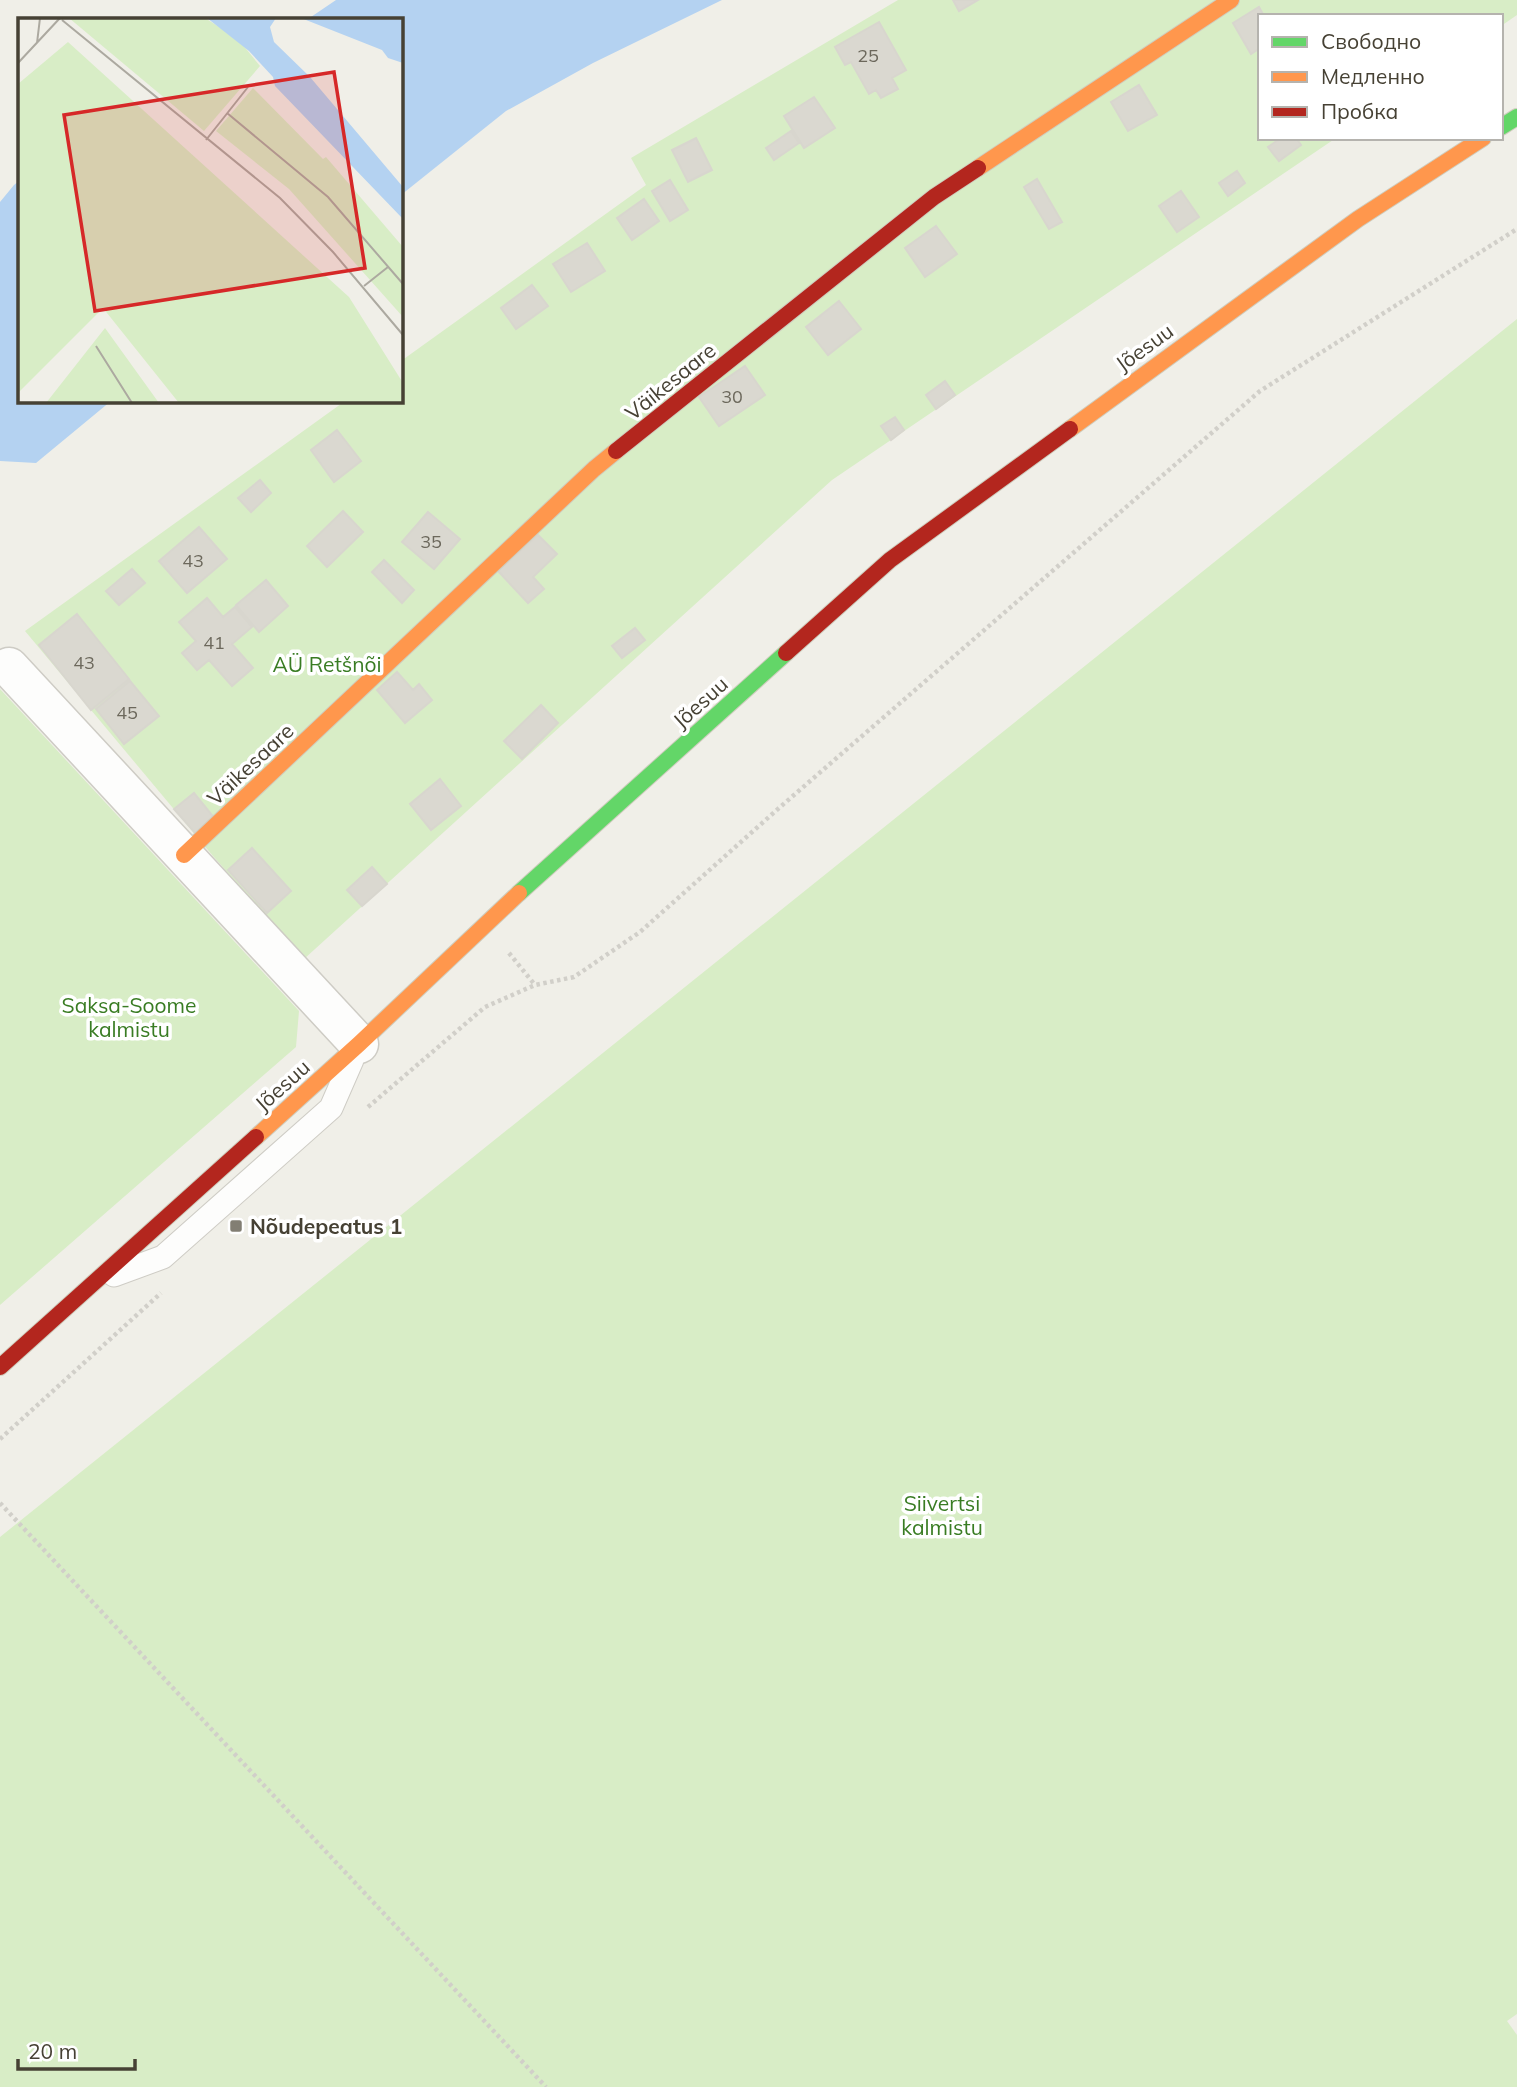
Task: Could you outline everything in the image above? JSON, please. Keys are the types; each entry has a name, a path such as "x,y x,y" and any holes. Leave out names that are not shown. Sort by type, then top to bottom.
{"street":[{"name":"Väikesaare","path":"184,855 594,469 934,197 1231,0"},
{"name":"Jõesuu","path":"359,1044 485,924 890,559 1358,219 1480,140"},
{"path":"9,667 359,1044"},
{"path":"0,1367 91,1283"}],"lane":[{"path":"91,1283 163,1257 331,1108 359,1044"}],"path":[{"path":"535,985 575,977 640,932 1259,391 1517,229"},
{"path":"0,1503 545,2087"}],"green space":[{"name":"AÜ Retšnõi","path":"898,0 1517,0 1517,15 1503,25 1503,14 1258,14 1258,140 1333,140 832,480 304,959 213,856 25,631 344,402 402,402 402,360 646,185 631,158"},
{"name":"Siivertsi kalmistu","path":"1517,319 1517,2014 1507,2021 1517,2035 1517,2087 0,2087 0,1537"},
{"name":"Saksa-Soome kalmistu","path":"0,689 299,1011 296,1047 0,1305"}],"water":[{"path":"336,0 722,0 593,63 506,111 402,194 402,18 309,18"},
{"path":"18,182 18,402 110,402 36,463 0,461 0,202"}],"building":[{"path":"953,0 978,0 959,11"},
{"path":"1259,7 1263,14 1258,14 1258,49 1251,54 1233,23"},
{"path":"879,22 906,70 892,78 898,89 881,98 876,90 869,94 851,62 845,65 835,47"},
{"path":"1139,85 1157,115 1128,131 1111,102"},
{"path":"814,97 835,128 804,148 784,116"},
{"path":"791,131 799,143 774,160 766,148"},
{"path":"696,138 712,170 688,182 672,150"},
{"path":"1278,140 1297,140 1301,145 1279,161 1268,147"},
{"path":"1237,171 1245,183 1228,196 1219,183"},
{"path":"1037,179 1062,222 1049,229 1024,187"},
{"path":"670,180 688,210 670,221 652,191"},
{"path":"1181,191 1199,217 1177,232 1159,206"},
{"path":"644,199 659,221 632,240 617,218"},
{"path":"936,226 957,254 925,277 905,248"},
{"path":"587,243 605,271 571,292 553,264"},
{"path":"532,285 548,306 516,329 501,308"},
{"path":"839,301 861,329 828,355 806,327"},
{"path":"745,366 765,395 719,426 699,397"},
{"path":"945,381 955,395 936,409 926,395"},
{"path":"895,417 904,430 891,440 881,426"},
{"path":"337,430 361,461 334,482 311,450"},
{"path":"260,480 271,493 251,512 238,498"},
{"path":"343,511 363,532 327,567 307,546"},
{"path":"428,512 460,539 434,569 402,542"},
{"path":"199,527 227,559 187,593 159,561"},
{"path":"538,535 557,554 533,577 544,589 528,603 498,571"},
{"path":"384,560 414,590 402,603 372,572"},
{"path":"132,569 145,583 119,605 106,591"},
{"path":"266,580 288,606 259,632 236,605"},
{"path":"207,598 223,617 235,607 252,627 232,644 253,668 232,686 209,660 197,670 182,653 196,641 179,622"},
{"path":"77,614 129,679 91,710 39,645"},
{"path":"635,628 645,640 622,658 612,646"},
{"path":"397,672 413,690 419,684 432,700 405,723 377,690"},
{"path":"130,681 159,716 124,744 96,709"},
{"path":"541,705 558,723 522,759 504,741"},
{"path":"440,779 461,806 431,830 410,804"},
{"path":"194,793 215,819 197,835 174,809"},
{"path":"252,848 291,891 267,913 228,870"},
{"path":"372,867 387,884 362,906 347,890"}],"traffic: fast":[{"path":"1503,126 1517,117"},
{"path":"519,893 786,653"}],"traffic: slow":[{"path":"978,168 1231,0"},
{"path":"1070,429 1358,219 1480,140"},
{"path":"184,855 616,451"},
{"path":"256,1137 519,893"}],"traffic: jam":[{"path":"616,451 934,197 978,168"},
{"path":"786,653 890,560 1070,429"},
{"path":"0,1367 256,1137"}],"place":[{"name":"Nõudepeatus 1","path":"236,1226"}]}
